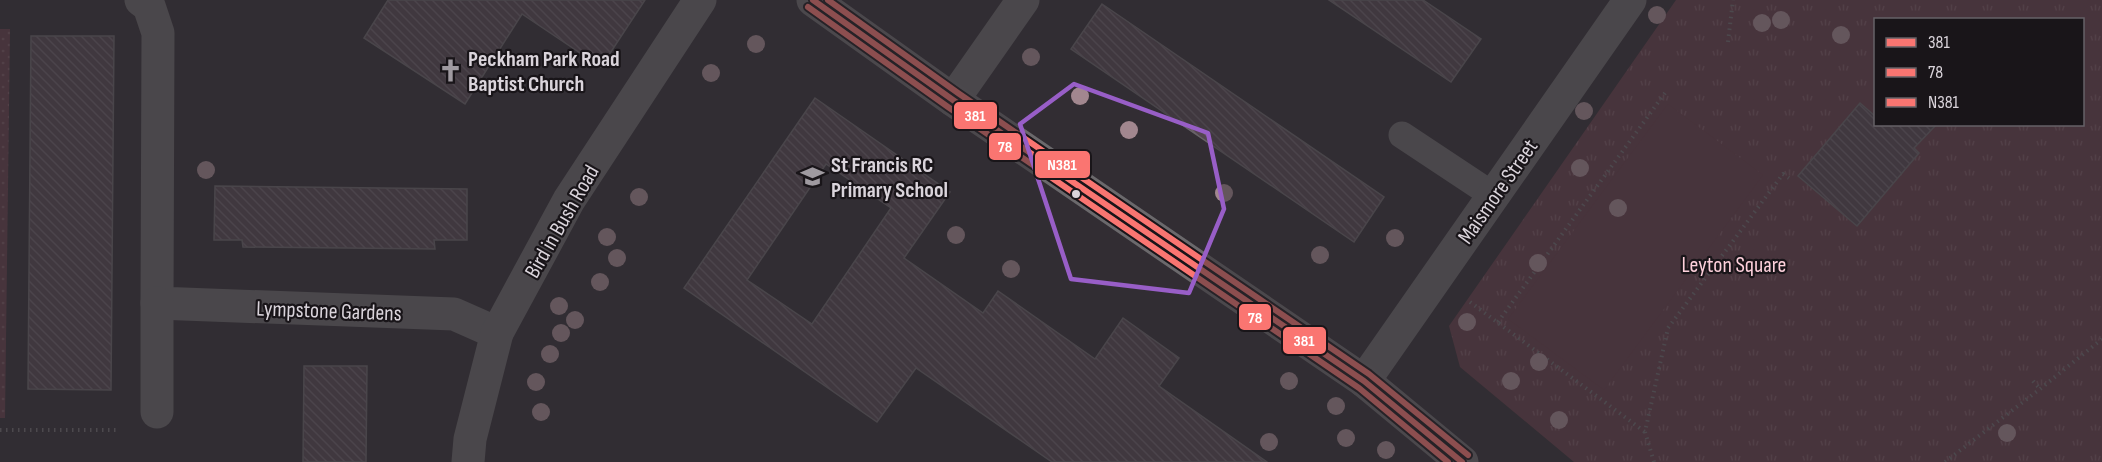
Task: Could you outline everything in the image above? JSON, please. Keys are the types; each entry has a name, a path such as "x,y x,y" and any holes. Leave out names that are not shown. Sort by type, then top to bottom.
{"main road":[{"path":"813,0 953,100 1364,381 1462,462"}],"street":[{"path":"141,0 149,6 158,33 157,412"},
{"name":"Bird in Bush Road","path":"468,462 470,439 497,333 570,200 700,0"},
{"path":"953,100 1023,0"},
{"name":"Maismore Street","path":"1364,381 1630,0"},
{"name":"Lympstone Gardens","path":"157,303 454,314 497,333"}],"lane":[{"path":"1402,135 1494,196"}],"path":[{"path":"1728,42 1733,0"},
{"path":"1498,322 1665,93"},
{"path":"1654,462 1646,432 1668,328 1783,174 1789,178"},
{"path":"1437,277 1646,432"},
{"path":"1945,462 2102,339"},
{"path":"2033,381 2040,389"},
{"path":"0,430 157,431 157,412"}],"highlighted area":[{"path":"1074,84 1208,133 1224,209 1189,293 1071,279 1020,124"}],"green space":[{"name":"Leyton Square","path":"1676,0 2102,0 2102,462 1574,462 1460,367 1449,326"},
{"path":"0,29 10,29 5,418 0,418"},
{"path":"1668,104 1763,175 1604,390 1508,319"}],"building":[{"name":"Peckham Park Road Baptist Church","path":"388,0 645,0 601,67 522,14 465,104 364,38"},
{"path":"1329,0 1423,0 1481,39 1451,82"},
{"path":"1102,4 1384,197 1354,242 1071,49"},
{"path":"31,36 114,36 111,390 28,389"},
{"path":"815,98 950,192 904,258 983,313 998,291 1095,359 1123,318 1179,358 1159,386 1267,462 1052,462 916,368 877,422 684,288","holes":["826,164 891,208 812,324 747,280"]},
{"path":"1860,103 1874,115 1874,126 1935,126 1914,148 1919,153 1857,226 1798,176"},
{"path":"215,186 467,189 467,240 434,240 435,249 243,247 242,240 214,240"},
{"path":"304,366 367,366 366,462 303,462"}],"transit line":[{"name":"381","path":"813,0 953,100 1364,381 1462,462"},
{"name":"N381","path":"828,0 958,93 1369,374 1468,455"},
{"name":"78","path":"808,7 948,107 1359,388 1448,462"}],"place":[{"name":"Peckham Park Road Baptist Church","path":"450,71"},
{"name":"St Francis RC Primary School","path":"813,177"}]}
